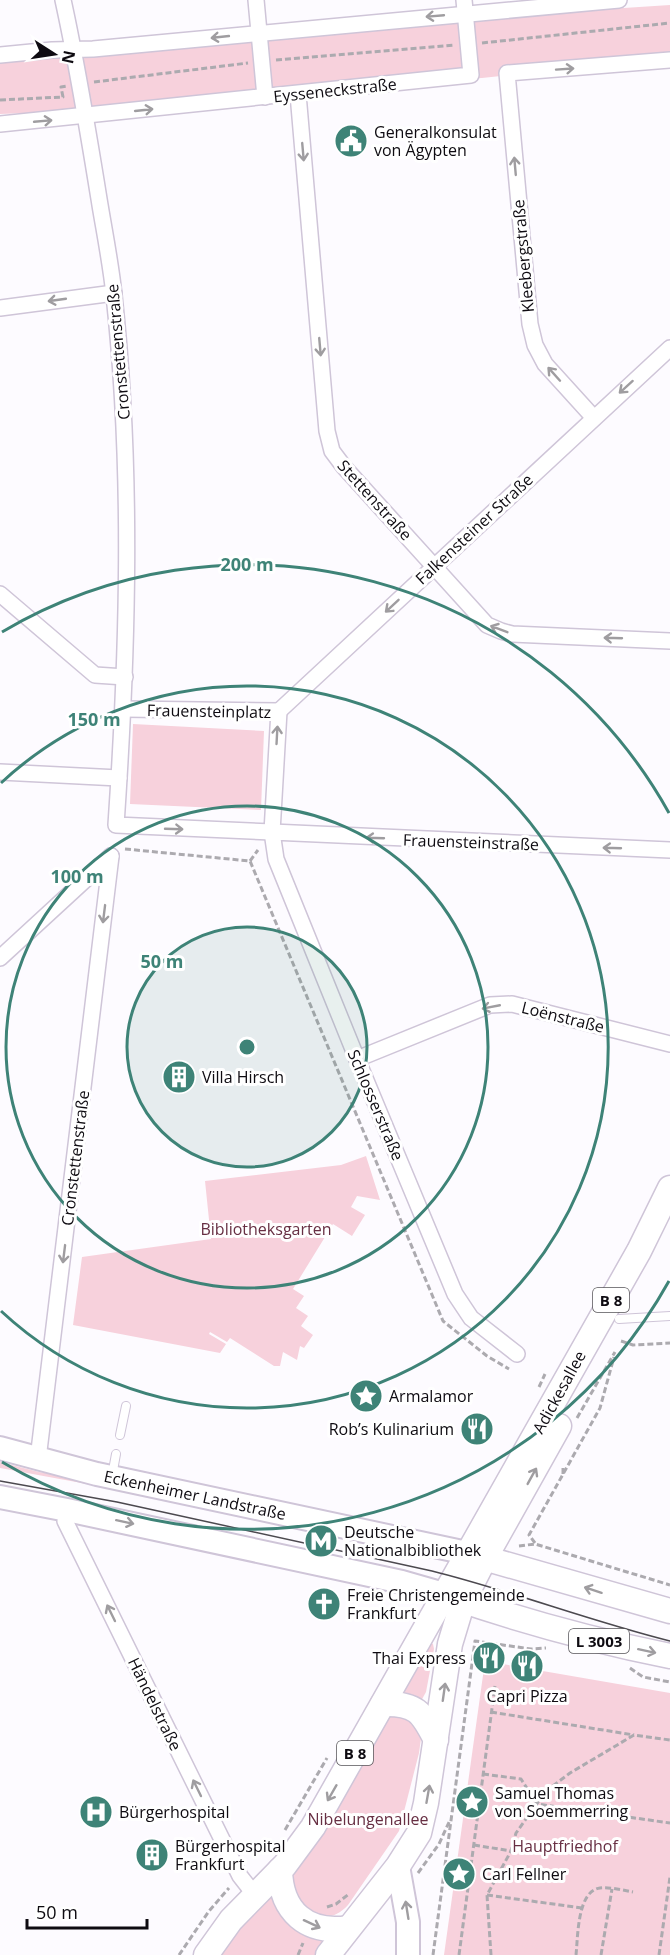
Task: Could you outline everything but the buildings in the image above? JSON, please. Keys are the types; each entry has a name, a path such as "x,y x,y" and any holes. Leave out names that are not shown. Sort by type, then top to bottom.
{"main road":[{"name":"Adickesallee","path":"454,1598 639,1251 670,1188"},
{"name":"Adickesallee","path":"476,1556 532,1476 603,1344 620,1330 670,1224"},
{"name":"Eckenheimer Landstraße","path":"0,1448 111,1477 476,1556 670,1611"},
{"path":"0,1497 402,1582 454,1598"},
{"name":"L 3003","path":"454,1598 529,1623 670,1656"},
{"name":"B 8","path":"206,1955 231,1920 247,1885 280,1870 299,1849 383,1704 454,1598"},
{"name":"B 8","path":"328,1955 398,1866 418,1833 426,1803 436,1740 450,1644 454,1598"},
{"path":"383,1704 399,1704 415,1708 428,1722 436,1740"},
{"path":"398,1866 408,1922 408,1955"},
{"path":"280,1870 280,1884 285,1899 298,1917 320,1928 334,1930 348,1928"}],"street":[{"name":"Cronstettenstraße","path":"63,0 86,116 114,293 126,479 124,709"},
{"path":"256,0 265,97"},
{"path":"0,55 259,33 465,7 619,0"},
{"path":"465,7 468,44"},
{"name":"Eysseneckstraße","path":"0,124 471,75 468,44"},
{"name":"Kleebergstraße","path":"594,418 545,364 530,324 507,73 670,60"},
{"name":"Stettenstraße","path":"298,94 327,431 332,451 487,625 501,632 512,634 670,640"},
{"path":"0,308 114,293"},
{"name":"Falkensteiner Straße","path":"279,711 670,348"},
{"path":"0,594 95,675 125,677"},
{"name":"Frauensteinplatz","path":"124,709 279,711 272,832 116,825 124,709"},
{"path":"0,772 119,778"},
{"name":"Frauensteinstraße","path":"272,832 670,850"},
{"name":"Schlosserstraße","path":"272,832 276,859 455,1294 471,1318 517,1354"},
{"name":"Cronstettenstraße","path":"38,1459 117,853"},
{"path":"0,958 117,853"},
{"name":"Loënstraße","path":"357,1059 490,1005 512,1004 670,1044"},
{"name":"Händelstraße","path":"67,1510 65,1521 247,1885"}],"lane":[{"path":"620,1330 670,1316"},
{"path":"120,1435 126,1406"},
{"path":"111,1477 116,1454"}],"path":[{"path":"0,100 63,97 62,87 79,83 262,61 468,44 670,23"},
{"path":"117,853 250,861 443,1321 487,1356 509,1369"},
{"path":"620,1330 633,1345 670,1342"},
{"path":"615,1352 600,1408 529,1535 535,1544 670,1585"},
{"path":"584,1429 592,1425"},
{"path":"563,1466 563,1476"},
{"path":"533,1550 535,1544"},
{"path":"500,1645 503,1637"},
{"path":"433,1955 475,1641 531,1649 548,1648"},
{"path":"459,1955 495,1686"},
{"path":"491,1712 670,1740"},
{"path":"491,1955 487,1895 511,1851 516,1833 546,1791 570,1773 634,1735"},
{"path":"283,1832 331,1752"},
{"path":"483,1774 521,1779 537,1804 670,1823"},
{"path":"474,1845 511,1851"},
{"path":"659,1955 670,1877"},
{"path":"179,1955 209,1911 247,1885"},
{"path":"576,1955 584,1899 590,1892 598,1888 612,1888 633,1892"},
{"path":"601,1955 612,1888"},
{"path":"324,1908 336,1904 352,1891"},
{"path":"487,1895 582,1908"}],"green space":[{"path":"670,5 670,58 482,78 275,89 81,111 0,114 0,49 251,30"},
{"path":"133,724 264,731 261,810 130,804"},
{"name":"Bibliotheksgarten","path":"366,1156 380,1200 357,1196 351,1207 365,1215 352,1236 333,1224 293,1289 304,1296 296,1308 308,1316 301,1326 313,1335 304,1348 300,1346 297,1360 283,1352 280,1366 274,1366 230,1338 227,1342 210,1332 209,1334 226,1344 220,1353 73,1325 82,1257 211,1239 205,1181 341,1165"},
{"path":"0,1462 39,1472 88,1480 87,1484 0,1468"},
{"path":"429,1642 433,1644 434,1649 426,1692 421,1701 402,1695"},
{"name":"Hauptfriedhof","path":"485,1661 670,1693 670,1955 444,1955"},
{"name":"Nibelungenallee","path":"402,1711 422,1731 419,1753 399,1831 348,1905 342,1910 337,1914 326,1916 302,1909 293,1884 298,1867 310,1852 388,1719 395,1712"},
{"path":"274,1894 274,1901 281,1913 331,1934 317,1955 218,1955 240,1928"}],"tram line":[{"path":"0,1481 117,1502 432,1571 670,1641"}],"place":[{"name":"Generalkonsulat von Ägypten","path":"351,141"},
{"name":"Villa Hirsch","path":"179,1077"},
{"name":"Armalamor","path":"366,1396"},
{"name":"Rob’s Kulinarium","path":"477,1429"},
{"name":"Deutsche Nationalbibliothek","path":"321,1541"},
{"name":"Freie Christengemeinde Frankfurt","path":"324,1604"},
{"name":"Thai Express","path":"489,1658"},
{"name":"Capri Pizza","path":"527,1666"},
{"name":"Samuel Thomas von Soemmerring","path":"472,1802"},
{"name":"Bürgerhospital","path":"96,1812"},
{"name":"Bürgerhospital Frankfurt","path":"152,1855"},
{"name":"Carl Fellner","path":"459,1874"}]}
